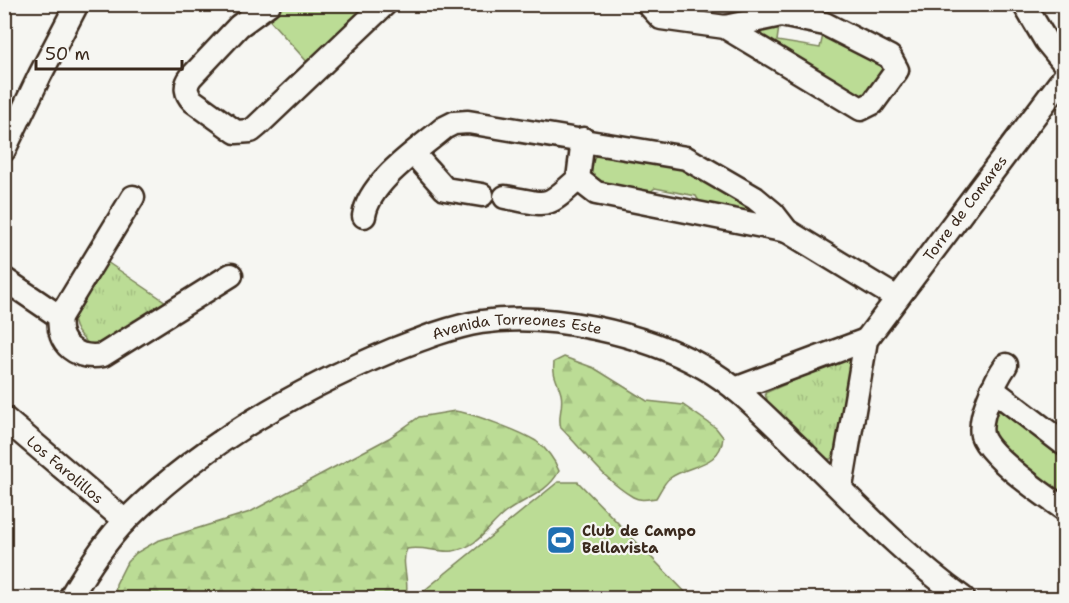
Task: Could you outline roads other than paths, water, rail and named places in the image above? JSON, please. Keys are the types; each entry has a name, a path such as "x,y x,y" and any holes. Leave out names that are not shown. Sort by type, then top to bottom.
{"street":[{"path":"4,150 78,4"},
{"path":"269,4 239,26 186,85 188,96 193,101 236,132 251,131 257,126 385,4"},
{"path":"648,4 661,18 725,27 781,15 825,24 891,57 897,70 873,103 861,109 725,27"},
{"path":"1024,4 1046,41 1065,63"},
{"name":"Torre de Comares","path":"841,488 866,340 1065,77"},
{"path":"364,216 372,193 444,128 461,121 583,139 686,158 764,205 787,231 897,298"},
{"path":"505,197 549,203 578,179 583,139"},
{"path":"414,154 445,189 482,195"},
{"path":"578,179 596,193 787,231"},
{"path":"133,198 60,317 60,333 70,349 86,356 103,355 231,275"},
{"path":"4,279 60,317"},
{"name":"Avenida Torreones Este","path":"70,598 98,555 125,521 199,458 295,397 368,360 428,337 467,325 523,320 619,335 686,358 735,389 912,557 963,598"},
{"path":"735,389 866,340"},
{"path":"1006,365 992,389 982,424 985,441 1023,479 1065,509"},
{"path":"992,389 1065,444"},
{"name":"Los Farolillos","path":"4,418 125,521"}],"place":[{"name":"Club de Campo Bellavista","path":"561,540"}]}
